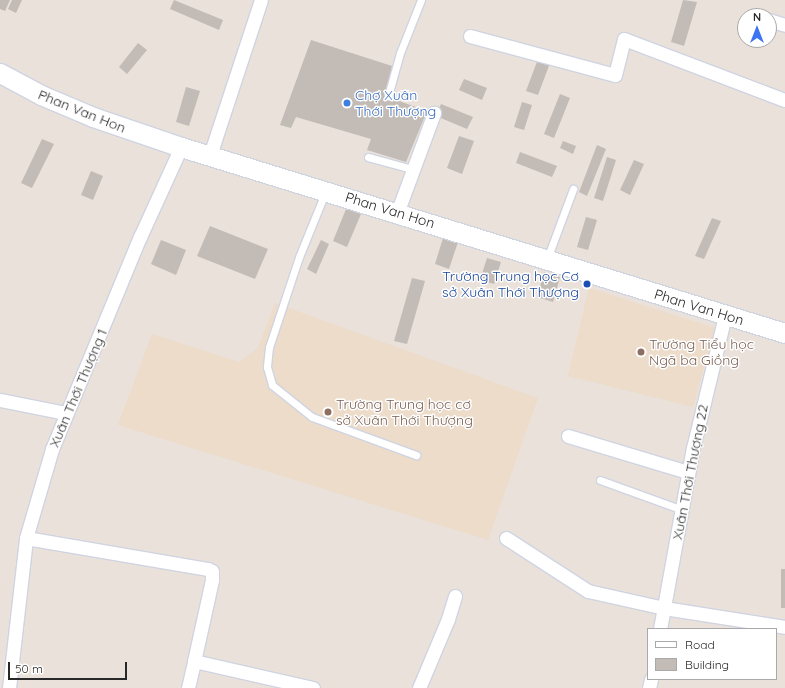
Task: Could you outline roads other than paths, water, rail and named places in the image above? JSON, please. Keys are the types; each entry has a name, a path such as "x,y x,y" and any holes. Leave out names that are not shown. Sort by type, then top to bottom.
{"main road":[{"name":"Phan Van Hon","path":"0,73 41,95 94,117 181,148 210,155 724,316 784,332"}],"street":[{"path":"210,155 261,0"},
{"path":"470,36 615,75 624,39 785,100"},
{"path":"397,213 412,169 434,113"},
{"name":"Xuân Thới Thượng 1","path":"9,688 26,538 65,413 181,148"},
{"name":"Xuân Thới Thượng 22","path":"660,628 683,510 688,472 724,316"},
{"path":"0,400 65,413"},
{"path":"568,436 688,472"},
{"path":"26,538 212,571 212,580 188,688"},
{"path":"506,538 588,591 664,608 785,627"},
{"path":"419,688 448,619 455,596"},
{"path":"194,661 312,688"}],"lane":[{"path":"388,96 400,53 421,0"},
{"path":"368,157 412,169"},
{"path":"547,260 573,189"},
{"path":"326,191 299,258 270,347 267,367 272,385 312,417 416,455"},
{"path":"600,480 683,510"}],"place":[{"name":"Chợ Xuân Thới Thượng","path":"347,103"},
{"name":"Trường Trung học Cơ sở Xuân Thới Thượng","path":"587,284"},
{"name":"Trường Tiểu học Ngã ba Giồng","path":"641,352"},
{"name":"Trường Trung học cơ sở Xuân Thới Thượng","path":"328,412"}]}
